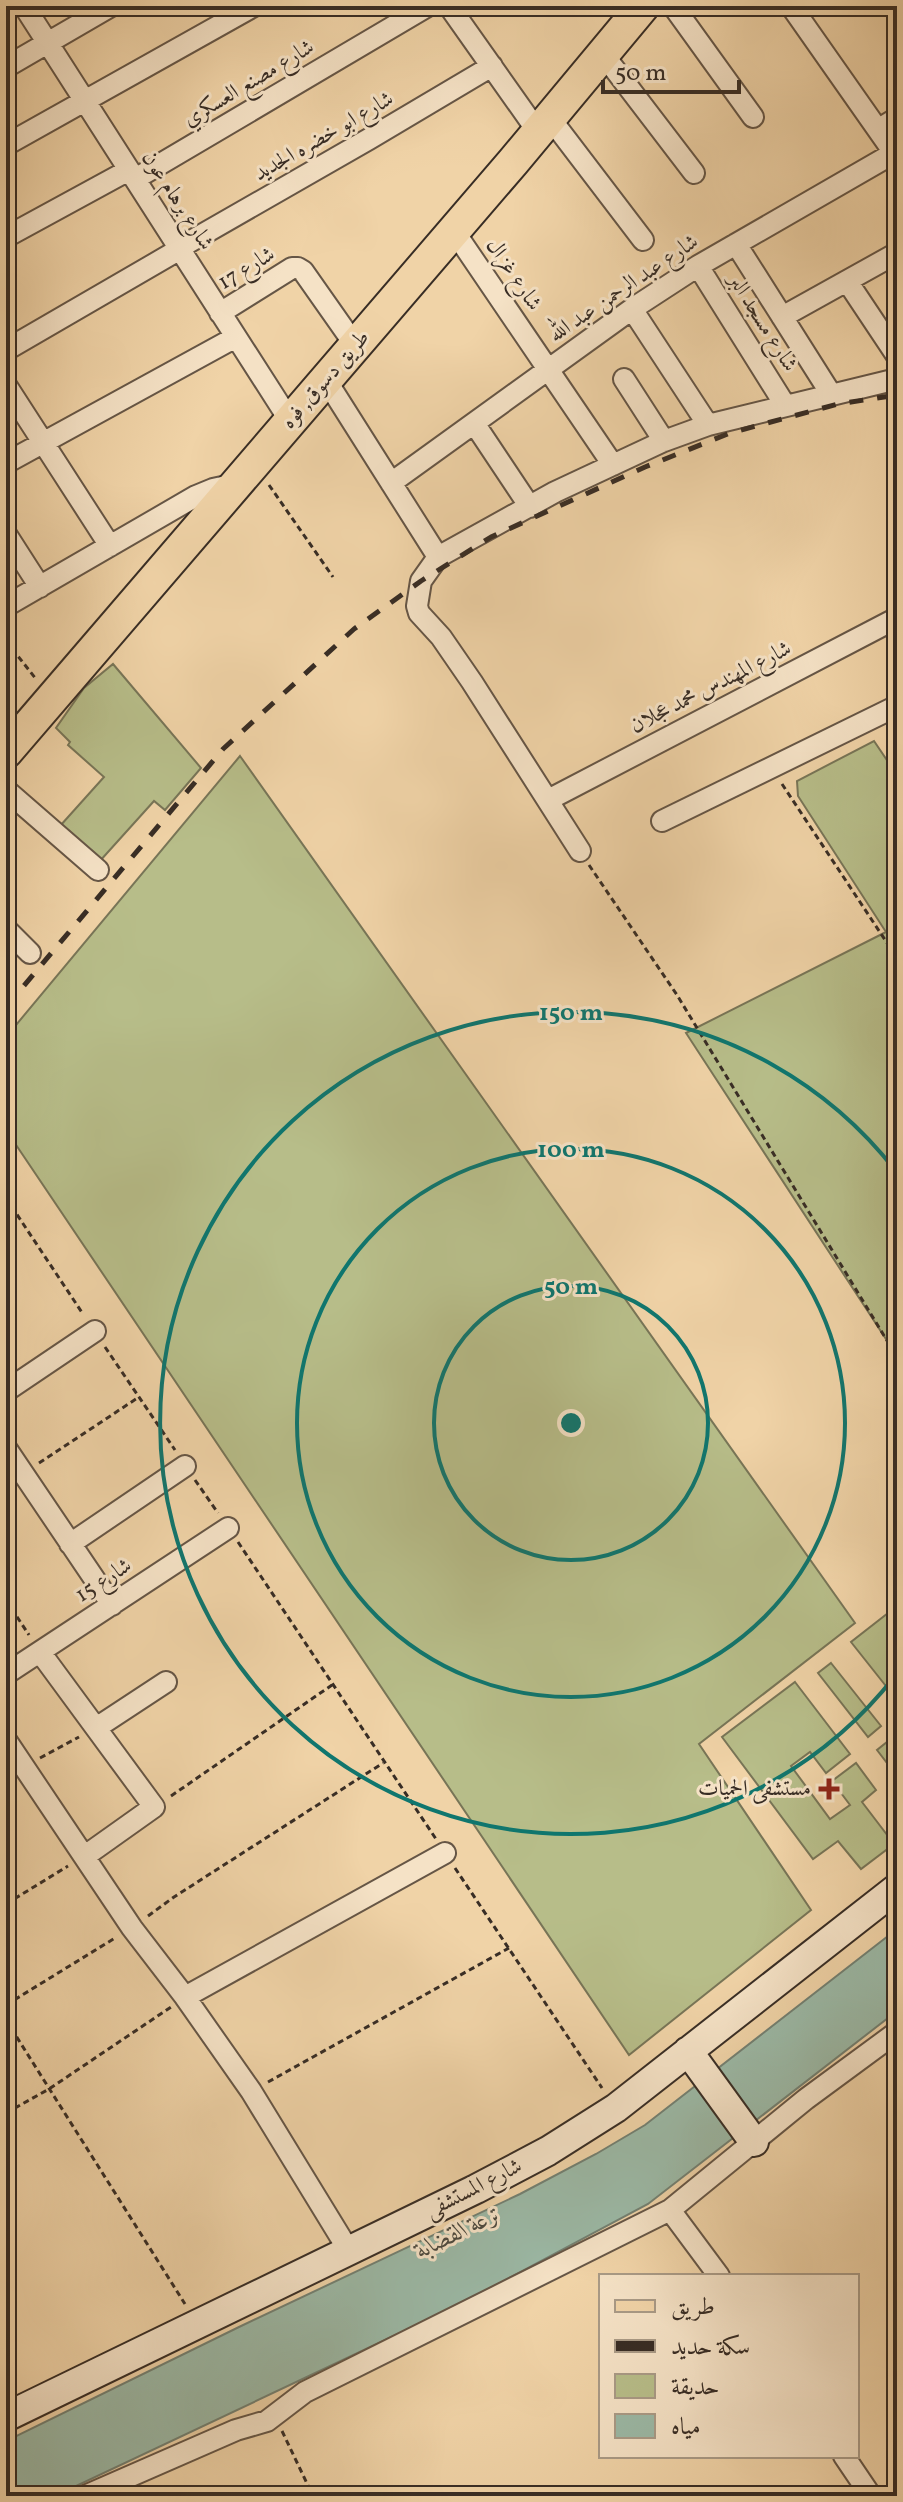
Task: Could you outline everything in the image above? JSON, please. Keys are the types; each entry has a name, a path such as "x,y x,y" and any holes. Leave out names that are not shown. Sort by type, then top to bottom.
{"main road":[{"name":"طريق دسوق, فوه","path":"6,752 643,6"},
{"name":"شارع المستشفى","path":"6,2417 512,2171 694,2059 897,1888"},
{"path":"694,2059 751,2137"}],"street":[{"name":"شارع برهام عون","path":"24,6 290,421"},
{"path":"6,67 111,6"},
{"path":"6,145 254,6"},
{"name":"شارع مصنع العسكري","path":"6,237 132,175 428,6"},
{"path":"449,6 492,66 643,240"},
{"path":"673,6 753,117"},
{"path":"791,6 896,155"},
{"path":"603,54 694,173"},
{"name":"شارع ابو خضره الجديد","path":"6,350 492,66"},
{"path":"879,129 897,118"},
{"name":"شارع عبد الرحمن عبد الله","path":"391,483 632,309 698,266 896,155"},
{"name":"شارع غزال","path":"454,231 613,465"},
{"path":"736,244 831,394"},
{"path":"782,317 897,253"},
{"name":"شارع مسجد البر","path":"698,266 785,405"},
{"name":"شارع 17","path":"220,313 292,268 298,268 355,345"},
{"path":"847,281 897,356"},
{"path":"632,309 708,425"},
{"path":"6,463 236,337"},
{"path":"624,379 664,441"},
{"path":"580,851 441,637 419,613 417,606 421,581 438,557 530,507 664,441 708,425 897,379"},
{"path":"326,380 438,557"},
{"path":"6,385 110,546"},
{"path":"474,423 530,507"},
{"path":"6,606 196,496 245,474"},
{"path":"6,534 40,587"},
{"name":"شارع المهندس محمد عجلان","path":"548,800 897,618"},
{"path":"662,821 897,706"},
{"path":"6,790 98,870"},
{"path":"6,929 30,953"},
{"path":"6,1391 95,1331"},
{"path":"6,1448 112,1605"},
{"path":"70,1544 185,1466"},
{"name":"شارع 15","path":"6,1674 228,1528"},
{"path":"40,1652 154,1807 85,1856"},
{"path":"96,1728 166,1682"},
{"path":"6,1740 132,1928 251,2091 349,2251"},
{"path":"185,1997 445,1853"},
{"path":"85,2496 236,2430 276,2417 305,2392 670,2210 751,2137 896,2035"},
{"path":"670,2210 718,2274"},
{"path":"845,2458 871,2496"}],"path":[{"path":"245,474 333,577"},
{"path":"6,641 51,699"},
{"path":"770,766 897,958"},
{"path":"580,851 677,995 897,1357"},
{"path":"6,1198 616,2108"},
{"path":"23,1474 139,1397"},
{"path":"6,1600 40,1652"},
{"path":"154,1807 332,1685"},
{"path":"23,1767 96,1728"},
{"path":"6,2005 132,1928 174,1897 384,1762"},
{"path":"6,1904 85,1856"},
{"path":"251,2091 509,1948"},
{"path":"6,2113 49,2089 185,1997"},
{"path":"6,2020 198,2324"},
{"path":"276,2417 313,2496"}],"green space":[{"path":"113,664 201,768 165,810 154,801 99,862 60,826 104,777 68,745 70,742 56,728 84,688"},
{"path":"874,741 897,775 897,1356 686,1033 886,932 798,796 797,781"},
{"path":"240,756 855,1623 699,1744 811,1910 629,2055 6,1130 6,1037"},
{"path":"897,1606 897,1700 851,1642"},
{"path":"831,1663 881,1726 868,1737 818,1673"},
{"path":"795,1682 850,1754 826,1773 810,1752 791,1766 830,1819 850,1805 832,1781 856,1763 876,1790 862,1802 894,1844 861,1869 838,1841 813,1859 722,1737"},
{"path":"892,1738 897,1745 897,1776 877,1750"}],"water":[{"name":"ترعة القضابة","path":"897,1929 897,2011 648,2204 455,2307 55,2496 6,2496 6,2441 520,2194 596,2154 645,2125"}],"railway":[{"path":"6,1007 223,749 354,629 421,581 491,537 645,467 730,433 838,404 897,395"}],"place":[{"name":"مستشفى الحميات","path":"829,1789"}]}
